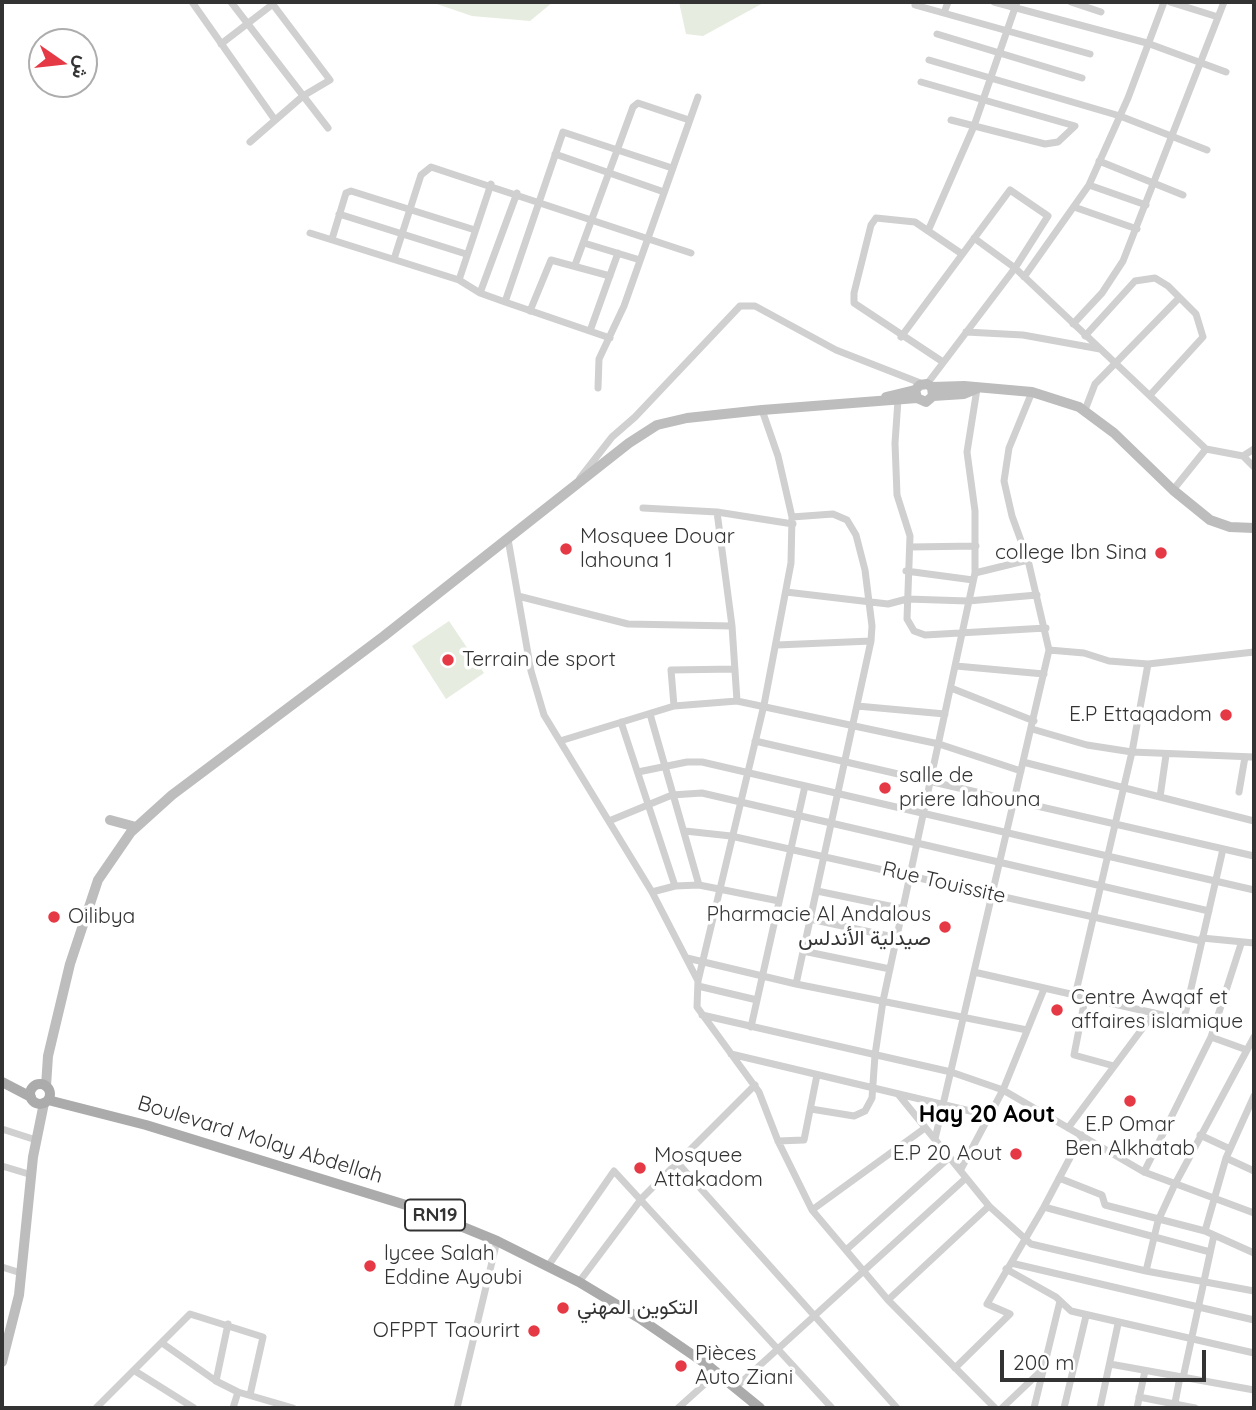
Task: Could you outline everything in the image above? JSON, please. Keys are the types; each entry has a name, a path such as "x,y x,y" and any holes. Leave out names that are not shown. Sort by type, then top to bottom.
{"main road":[{"path":"2,1362 6,1331 21,1273 41,1094 48,1056 85,914 106,865 136,827 172,795 508,540 629,443 657,425 687,418 883,399 925,390 964,394 977,389 1032,392 1085,410 1114,433 1172,490 1218,524 1254,528"},
{"path":"883,399 898,400 925,390"},
{"path":"110,820 136,827"},
{"name":"RN19","path":"5,1083 41,1094"},
{"name":"Boulevard Molay Abdellah","path":"41,1094 433,1214 497,1241 579,1282 639,1318 736,1387 760,1408"}],"street":[{"path":"192,2 275,120"},
{"path":"231,2 328,128"},
{"path":"944,13 948,2"},
{"path":"994,2 1016,4 1096,32 1147,43 1226,72"},
{"path":"1071,2 1101,12"},
{"path":"1024,277 1089,185 1120,116 1164,2"},
{"path":"1170,2 1218,17"},
{"path":"1073,324 1114,276 1137,229 1224,2"},
{"path":"221,44 272,3 330,80 303,96 250,142"},
{"path":"928,231 974,125 1016,4"},
{"path":"915,5 1090,54"},
{"path":"937,34 1082,78"},
{"path":"929,60 1120,116 1207,150"},
{"path":"921,82 1075,125 1058,142 1045,144 951,120"},
{"path":"598,388 598,362 640,260 698,97"},
{"path":"575,265 633,107 638,103 689,120"},
{"path":"505,302 555,154 565,132 672,168"},
{"path":"555,154 664,192"},
{"path":"1099,161 1183,194"},
{"path":"394,259 421,175 432,167 491,184 691,253"},
{"path":"459,280 491,184"},
{"path":"1089,185 1146,205"},
{"path":"570,491 612,437 635,417 740,306 755,306 836,350 925,390 943,362 1016,268 1048,216 1010,190 901,337"},
{"path":"332,239 346,193 351,191 475,230"},
{"path":"480,293 517,193"},
{"path":"1074,206 1137,229"},
{"path":"339,214 466,254"},
{"path":"943,362 901,337 854,303 853,298 870,225 876,218 915,222 962,254"},
{"path":"310,233 459,280 480,293 610,338"},
{"path":"974,238 1016,268 1206,449 1244,456 1254,467"},
{"path":"584,243 640,260"},
{"path":"590,331 618,253"},
{"path":"530,311 551,260 610,276"},
{"path":"1085,336 1135,281 1156,278 1179,298 1201,321 1203,337 1151,394"},
{"path":"1085,410 1095,384 1179,298"},
{"path":"966,332 1023,335 1101,349"},
{"path":"811,1109 854,1116 864,1111 874,1088 875,1055 883,1001 974,576 975,511 967,462 977,389"},
{"path":"935,1139 1049,650 1046,628 1028,560 1012,516 1003,471 1014,433 1032,392"},
{"path":"898,400 895,443 897,495 907,521 910,547 906,571 907,619 914,631 926,635 1046,628"},
{"path":"762,410 778,456 792,520 786,592 764,705 731,835 698,984 697,1007 755,1085 778,1141 812,1210 888,1300 995,1408"},
{"path":"1172,490 1206,449"},
{"path":"1244,456 1254,449"},
{"path":"643,509 717,512 792,520 814,513 833,514 848,520 860,548 869,603 871,641 796,984"},
{"path":"717,512 732,626 737,701"},
{"path":"508,540 536,690 544,715 652,892 698,984"},
{"path":"910,547 976,546"},
{"path":"906,571 974,576 1028,560"},
{"path":"786,592 888,604 907,600 968,601 1037,595"},
{"path":"518,596 628,624 732,626"},
{"path":"777,645 871,641"},
{"path":"1049,650 1084,653 1109,661 1148,664 1254,652"},
{"path":"1075,996 1099,884 1132,752 1148,664"},
{"path":"956,666 1044,674"},
{"path":"674,706 671,670 735,669"},
{"path":"951,688 1033,725 1087,745 1166,755 1250,757 1239,792"},
{"path":"560,741 674,706 737,701 939,744 1020,771"},
{"path":"857,706 945,714"},
{"path":"650,714 699,885"},
{"path":"621,722 675,886"},
{"path":"755,740 1254,856"},
{"path":"1160,797 1166,755"},
{"path":"638,772 702,762 1254,890"},
{"path":"1023,762 1254,821"},
{"path":"751,1027 805,786"},
{"path":"609,821 649,803 694,792 999,860 1209,911"},
{"name":"Rue Touissite","path":"685,831 731,835 792,848 1092,918 1201,939 1254,943"},
{"path":"1184,1018 1223,849"},
{"path":"652,892 675,886 699,885 779,901"},
{"path":"817,891 904,909"},
{"path":"810,919 898,938"},
{"path":"1144,1172 1211,1037 1241,944"},
{"path":"803,951 890,969"},
{"path":"687,958 796,984 1027,1030"},
{"path":"974,972 1214,1027"},
{"path":"698,984 757,1000"},
{"path":"961,1169 987,1115 1003,1090 1044,989"},
{"path":"1084,999 1074,1055 1114,1066"},
{"path":"1068,1128 1154,1013"},
{"path":"702,1015 951,1072 1003,1090 1144,1172 1254,1213"},
{"path":"1211,1037 1247,1050"},
{"path":"1146,1271 1158,1221 1174,1185 1254,1037"},
{"path":"730,1054 987,1115"},
{"path":"778,1141 804,1140 817,1075"},
{"path":"579,1282 642,1198 676,1161 755,1085"},
{"path":"898,1094 989,1206 1018,1230 1025,1240 1037,1246 1146,1271 1254,1291"},
{"path":"1205,1231 1226,1158 1254,1096"},
{"path":"812,1210 925,1128"},
{"path":"2,1129 36,1140"},
{"path":"955,1368 1010,1314 987,1304 1044,1207 1082,1135"},
{"path":"1200,1135 1230,1149"},
{"path":"846,1250 950,1157"},
{"path":"1226,1158 1253,1167"},
{"path":"676,1161 897,1408"},
{"path":"2,1166 32,1175"},
{"path":"548,1266 614,1171 642,1198 832,1408"},
{"path":"736,1387 967,1178"},
{"path":"1059,1178 1103,1195 1104,1205 1205,1231 1254,1253"},
{"path":"888,1300 989,1206"},
{"path":"1044,1207 1153,1239 1210,1252"},
{"path":"1174,1406 1214,1235"},
{"path":"457,1408 497,1241"},
{"path":"1008,1266 1071,1311 1118,1324 1254,1353"},
{"path":"1008,1266 1254,1320"},
{"path":"2,1267 21,1273"},
{"path":"1034,1408 1060,1301"},
{"path":"96,1408 190,1314 263,1337 250,1395"},
{"path":"1064,1408 1086,1316"},
{"path":"216,1381 228,1324"},
{"path":"1100,1408 1118,1324"},
{"path":"162,1343 216,1381 238,1392 275,1405 293,1408"},
{"path":"1110,1364 1254,1390"},
{"path":"1002,1408 1043,1369"},
{"path":"135,1371 194,1408"},
{"path":"1137,1408 1145,1371"},
{"path":"678,1408 717,1373"},
{"path":"233,1408 238,1392"},
{"path":"1139,1397 1195,1408"}],"shaded area":[{"path":"431,2 553,2 530,21 472,16"},
{"path":"679,2 765,2 703,36 686,34"},
{"name":"Terrain de sport","path":"449,621 484,673 446,699 412,646"}],"place":[{"name":"Mosquee Douar lahouna 1","path":"566,549"},
{"name":"college Ibn Sina","path":"1161,553"},
{"name":"Terrain de sport","path":"448,660"},
{"name":"E.P Ettaqadom","path":"1226,715"},
{"name":"salle de priere lahouna","path":"885,788"},
{"name":"Oilibya","path":"54,917"},
{"name":"Pharmacie Al Andalous صيدلية الأندلس","path":"945,927"},
{"name":"Centre Awqaf et affaires islamique","path":"1057,1010"},
{"name":"E.P Omar Ben Alkhatab","path":"1130,1101"},
{"name":"E.P 20 Aout","path":"1016,1154"},
{"name":"Mosquee Attakadom","path":"640,1168"},
{"name":"lycee Salah Eddine Ayoubi","path":"370,1266"},
{"name":"التكوين المهني","path":"563,1308"},
{"name":"OFPPT Taourirt","path":"534,1331"},
{"name":"Pièces Auto Ziani","path":"681,1366"}],"district":[{"name":"Hay 20 Aout","path":"987,1115"}]}
